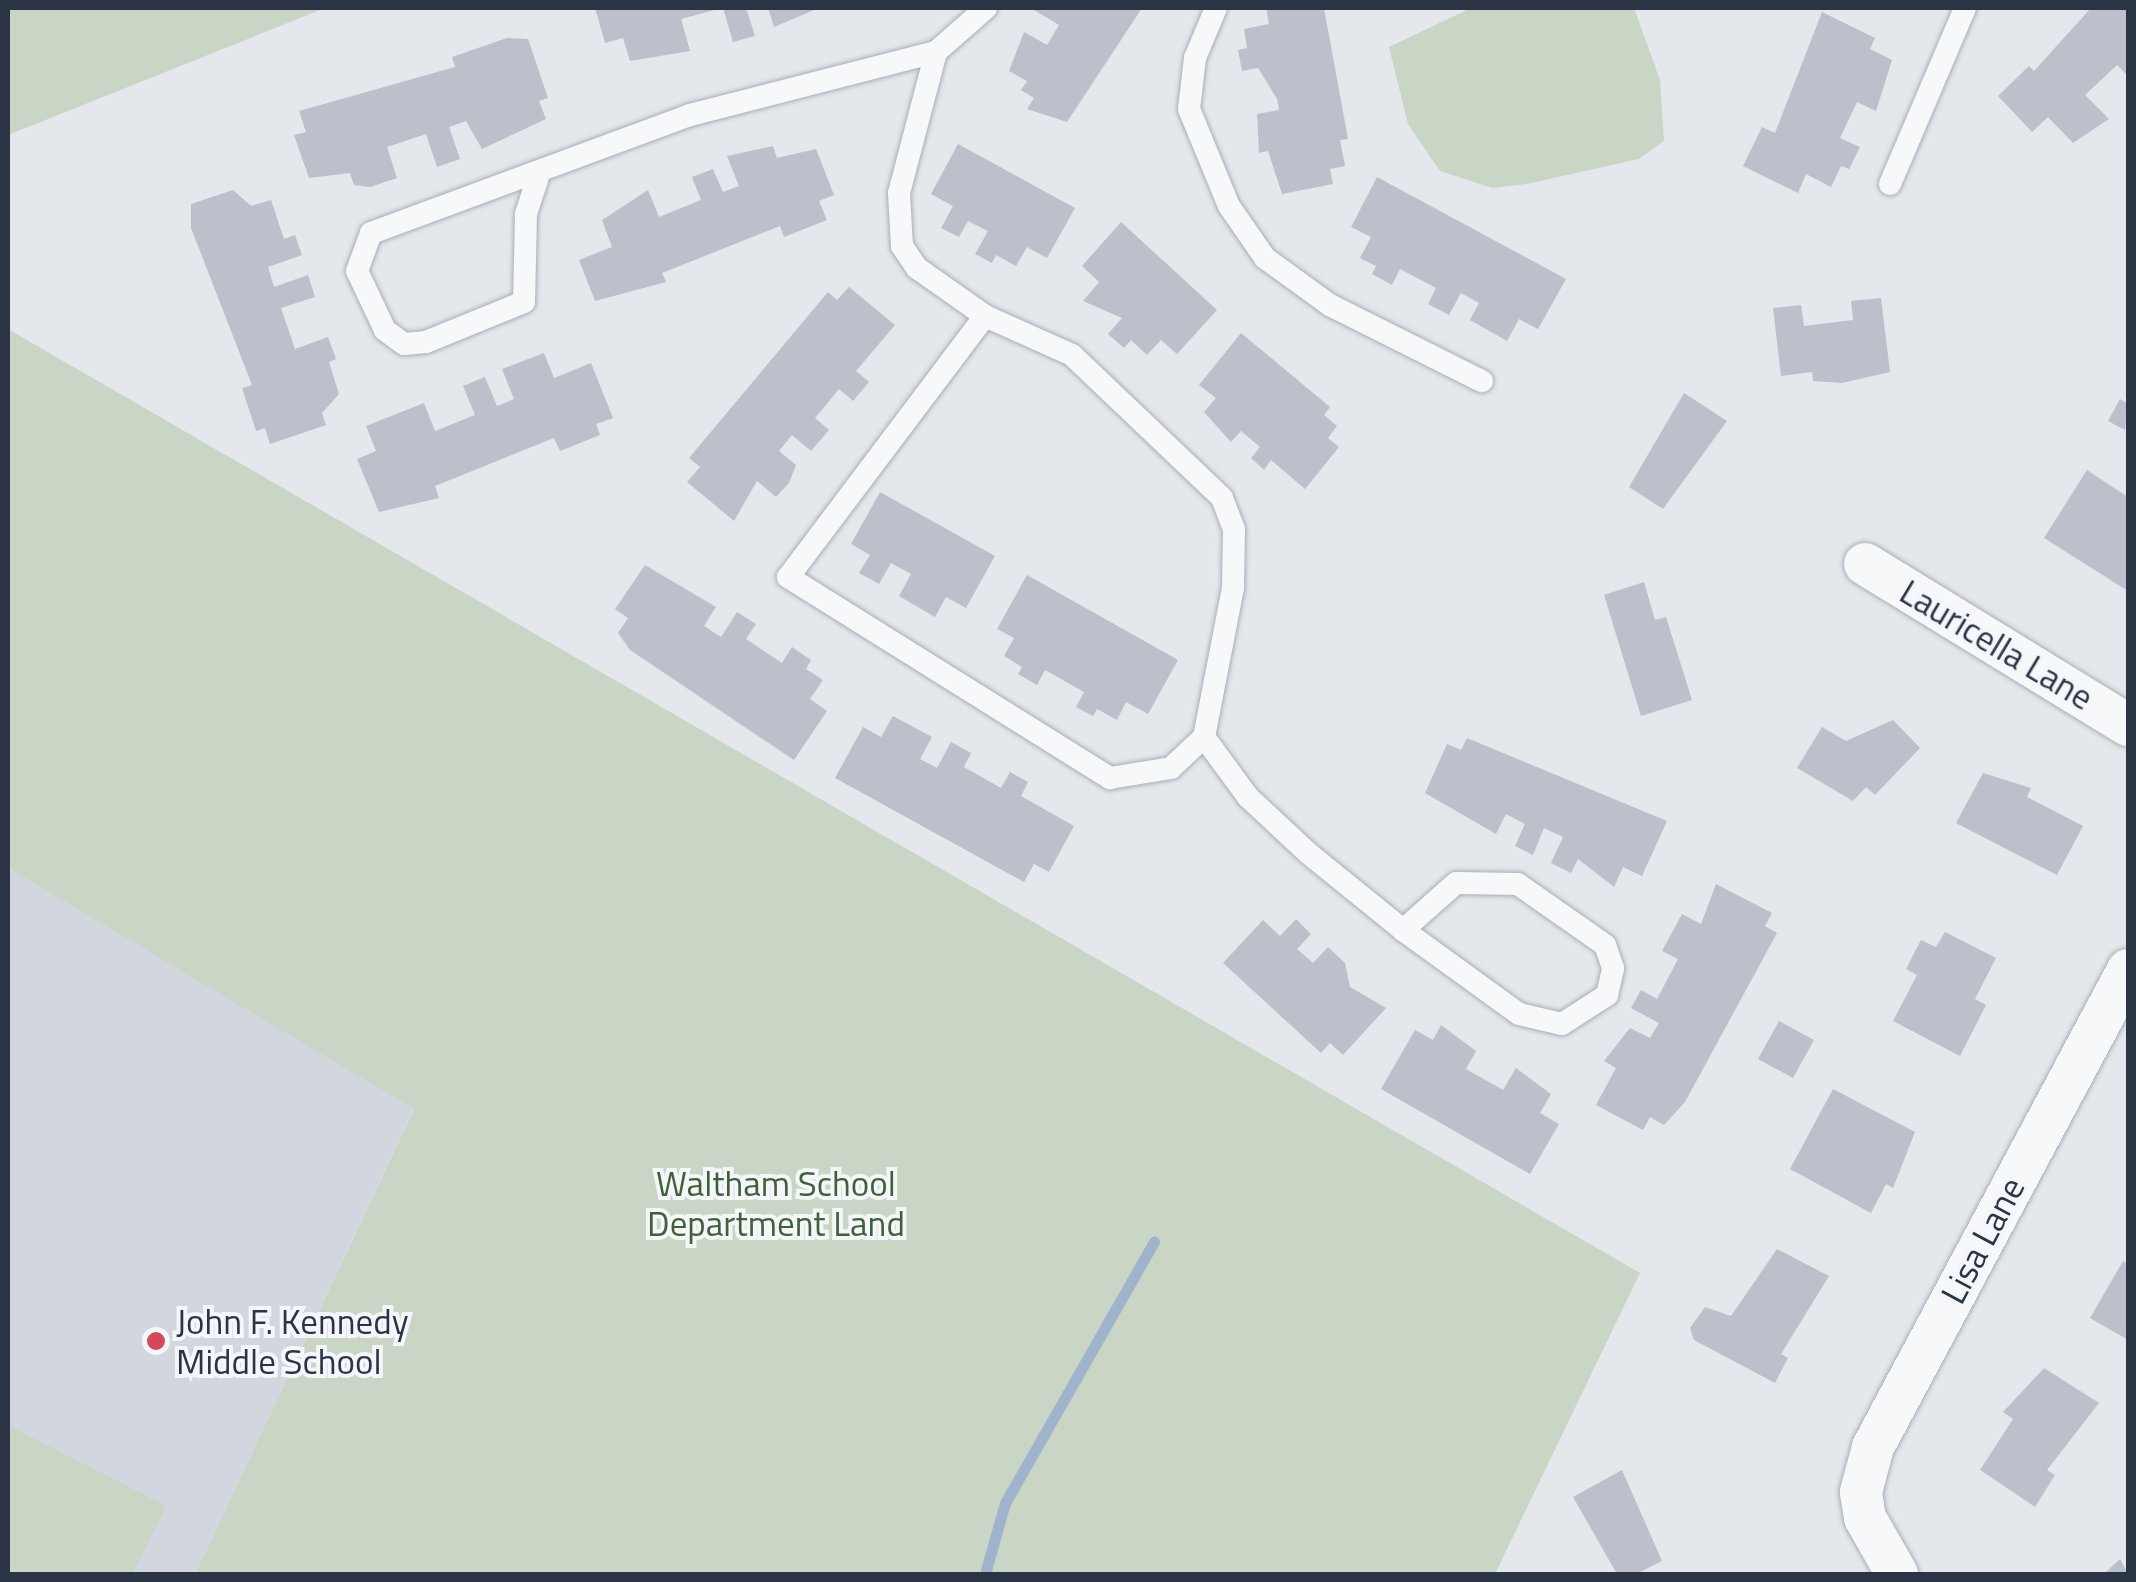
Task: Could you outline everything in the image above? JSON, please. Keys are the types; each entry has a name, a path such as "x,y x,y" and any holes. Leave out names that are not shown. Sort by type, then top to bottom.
{"street":[{"name":"Lauricella Lane","path":"1865,564 2128,724"},
{"name":"Lisa Lane","path":"1897,1574 1865,1518 1861,1492 1873,1447 2128,970"}],"lane":[{"path":"538,177 526,215 524,302 426,342 404,344 385,330 357,270 371,233 538,177 690,115 936,52 986,8"},
{"path":"1216,8 1189,109 1229,206 1265,258 1330,305 1482,381"},
{"path":"1890,184 1966,8"},
{"path":"936,52 896,220 917,268 986,316 1072,356 1222,498 1234,530 1234,588 1204,737 1171,768 1110,778 788,576 986,316"},
{"path":"1204,737 1248,797 1403,930 1520,1014 1562,1024 1606,995 1613,968 1605,945 1518,884 1456,883 1403,930"}],"shaded area":[{"name":"John F. Kennedy Middle School","path":"8,868 414,1108 195,1574 8,1574"}],"green space":[{"path":"8,8 325,8 8,135"},
{"path":"1471,8 1634,8 1660,80 1664,141 1639,159 1527,184 1492,188 1440,171 1408,124 1389,47"},
{"name":"Waltham School Department Land","path":"8,329 1640,1273 1495,1574 195,1574 414,1109 8,868"},
{"path":"8,1425 166,1506 132,1574 8,1574"}],"building":[{"path":"595,8 718,9 681,19 690,51 630,61 623,38 605,43"},
{"path":"723,8 746,8 755,36 733,42"},
{"path":"768,8 819,8 774,27"},
{"path":"1031,8 1142,8 1067,122 1027,109 1034,98 1021,90 1027,81 1009,71 1024,32 1047,45 1059,25"},
{"path":"1266,8 1324,8 1348,139 1340,140 1345,166 1330,169 1333,184 1282,194 1268,151 1259,153 1257,114 1279,110 1277,99 1258,68 1242,71 1238,50 1247,48 1244,29 1269,24"},
{"path":"2091,8 2128,8 2128,76 2117,65 2085,95 2109,119 2073,143 2048,117 2032,132 1998,96 2029,66 2034,71"},
{"path":"1822,12 1875,38 1870,49 1892,60 1876,111 1857,102 1840,138 1860,147 1849,169 1841,166 1831,187 1806,174 1798,193 1743,166 1762,127 1775,133"},
{"path":"507,38 528,39 548,98 539,101 546,119 482,149 466,121 449,127 460,159 437,167 426,134 387,147 397,178 370,187 354,185 350,173 309,178 294,135 306,132 299,111 455,67 452,57"},
{"path":"958,144 1075,208 1047,258 1027,247 1016,266 996,255 992,263 975,254 988,231 968,221 959,237 941,228 953,206 931,194"},
{"path":"773,146 777,158 816,149 834,195 819,201 827,220 784,237 780,226 662,273 666,282 595,301 579,260 612,247 602,220 648,190 659,217 701,200 692,177 713,169 723,192 739,186 727,156"},
{"path":"1377,177 1566,279 1538,329 1519,319 1507,341 1470,320 1479,303 1461,293 1449,315 1428,304 1436,288 1400,269 1392,285 1372,274 1376,266 1360,258 1371,237 1351,227"},
{"path":"233,190 251,206 271,200 284,239 295,235 302,255 268,267 274,287 308,275 315,297 281,308 295,349 328,337 336,359 329,362 339,394 322,413 326,425 270,444 265,428 256,431 242,388 252,385 191,228 191,204"},
{"path":"1121,222 1217,310 1177,354 1161,340 1147,355 1131,340 1124,348 1108,334 1122,318 1083,301 1099,282 1082,266"},
{"path":"849,287 895,325 856,371 869,382 853,401 839,389 815,418 829,430 811,451 792,435 779,451 796,465 789,483 776,497 757,481 734,521 687,482 700,467 689,458 828,292 837,300"},
{"path":"1881,298 1890,372 1842,383 1813,381 1812,372 1781,376 1773,308 1801,305 1804,326 1853,320 1851,301"},
{"path":"1241,333 1330,407 1324,415 1337,426 1328,438 1339,447 1305,489 1271,460 1264,470 1251,458 1260,447 1241,431 1231,442 1204,412 1216,398 1199,385"},
{"path":"544,353 554,378 591,363 613,418 596,424 600,435 560,451 554,438 435,486 439,498 379,512 357,459 376,451 366,426 424,403 435,431 475,415 463,386 485,377 497,406 514,399 502,369"},
{"path":"1684,393 1727,421 1663,509 1629,487"},
{"path":"2120,399 2128,404 2125,430 2108,421"},
{"path":"2087,470 2128,497 2128,591 2044,538"},
{"path":"880,492 995,556 966,608 946,597 935,617 899,596 911,574 891,563 879,584 859,573 870,555 851,544"},
{"path":"645,565 716,607 704,626 721,637 737,612 756,624 746,639 782,663 792,647 811,660 806,669 823,680 810,699 827,711 794,760 630,650 618,633 628,618 615,609"},
{"path":"1027,575 1178,660 1148,714 1126,702 1117,720 1097,709 1093,716 1076,707 1084,692 1045,670 1037,685 1018,674 1022,667 1004,656 1014,638 997,629"},
{"path":"1644,582 1655,620 1666,617 1692,700 1641,716 1604,595"},
{"path":"893,716 932,737 920,759 937,768 951,742 971,753 964,767 1001,788 1010,772 1028,782 1021,796 1074,826 1049,872 1034,864 1024,882 835,778 863,727 881,737"},
{"path":"1893,720 1920,748 1875,795 1866,787 1853,801 1797,768 1822,727 1846,741"},
{"path":"1467,738 1667,821 1642,876 1623,867 1614,887 1578,859 1571,873 1551,863 1563,837 1544,828 1533,855 1515,846 1525,824 1506,814 1496,834 1425,793 1447,744 1461,750"},
{"path":"1983,773 2031,788 2027,797 2083,826 2057,875 1956,823"},
{"path":"1716,884 1772,913 1765,926 1777,933 1685,1102 1664,1125 1650,1117 1643,1130 1596,1105 1616,1068 1604,1061 1630,1028 1650,1038 1659,1023 1631,1008 1641,990 1657,999 1678,959 1662,951 1682,914 1701,924"},
{"path":"1296,919 1311,934 1297,949 1313,963 1328,947 1345,963 1350,987 1386,1008 1343,1055 1330,1043 1321,1053 1223,963 1263,920 1280,936"},
{"path":"1945,932 1996,958 1975,999 1986,1005 1960,1056 1893,1021 1917,975 1906,969 1921,940 1936,947"},
{"path":"1779,1021 1814,1040 1793,1078 1758,1059"},
{"path":"1441,1025 1476,1051 1466,1069 1503,1090 1516,1068 1551,1094 1540,1113 1559,1124 1530,1174 1381,1089 1415,1030 1433,1040"},
{"path":"1833,1089 1915,1132 1893,1188 1886,1184 1871,1213 1790,1169"},
{"path":"1777,1249 1829,1276 1781,1354 1788,1358 1775,1383 1694,1340 1690,1328 1705,1307 1731,1316"},
{"path":"2123,1261 2128,1264 2128,1340 2090,1318"},
{"path":"2044,1368 2099,1403 2047,1470 2055,1475 2035,1507 1980,1470 2013,1419 2003,1412"},
{"path":"1622,1470 1662,1561 1636,1574 1617,1574 1573,1497"},
{"path":"2120,1559 2128,1574 2104,1574"}],"waterway":[{"path":"985,1574 1005,1503 1154,1242"}],"place":[{"name":"John F. Kennedy Middle School","path":"156,1341"}]}
